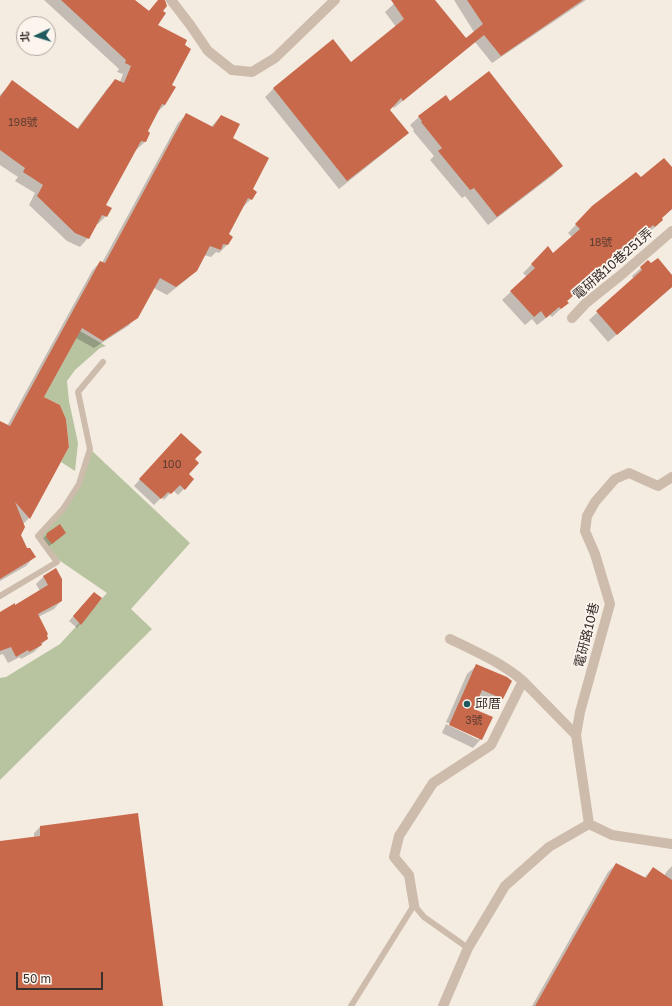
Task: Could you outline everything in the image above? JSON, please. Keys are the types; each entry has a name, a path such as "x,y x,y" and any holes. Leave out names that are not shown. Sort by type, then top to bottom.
{"street":[{"path":"171,0 208,51 232,70 252,72 275,58 335,0"},
{"name":"電研路10巷251弄","path":"572,318 586,303 672,231"},
{"name":"電研路10巷","path":"589,824 576,735 580,712 610,604 595,554 585,531 587,516 595,502 615,479 629,473 658,486 672,478"},
{"path":"450,639 515,674 576,735"},
{"path":"414,905 409,875 394,857 399,836 433,783 491,745 523,681"},
{"path":"443,1006 468,948 505,886 548,847 589,824 612,835 672,844"}],"lane":[{"path":"0,596 57,562 38,536 63,509 79,484 90,449 78,392 103,362"},
{"path":"351,1006 414,905 424,917 468,948"}],"green space":[{"path":"80,331 106,346 100,348 75,370 67,381 69,401 78,443 75,471 61,462 69,447 66,419 60,405 44,397"},
{"path":"90,449 190,543 131,609 152,629 0,780 0,678 6,677 60,644 107,593 50,554 38,536 79,484"}],"building":[{"path":"61,0 135,0 149,11 158,0 165,0 167,6 163,11 166,13 158,25 187,40 185,45 191,49 172,85 176,87 165,105 162,104 148,131 150,133 146,142 141,141 106,205 112,208 107,217 102,215 89,239 75,233 37,196 43,185 23,172 25,168 0,150 0,97 12,80 78,129 115,79 124,83 131,66 125,63 126,60"},
{"path":"391,0 435,0 466,38 483,24 467,0 583,0 501,56 484,35 403,101 401,98 390,110 409,133 347,181 273,88 333,39 351,62 404,19"},
{"path":"489,71 563,166 497,217 474,188 470,190 438,151 442,148 418,116 446,95 450,101"},
{"path":"186,113 213,127 221,115 240,124 233,138 269,158 253,189 257,192 252,200 248,198 229,234 233,237 228,245 223,244 221,250 210,246 197,271 176,287 160,278 138,318 103,341 82,328 44,397 60,405 66,419 69,447 30,519 15,502 25,527 21,535 27,548 30,548 36,557 0,579 0,421 10,426 100,261 105,263"},
{"path":"664,158 672,167 672,209 662,218 663,220 655,227 653,225 607,266 609,268 600,275 599,273 567,301 569,303 561,309 559,307 546,318 541,311 534,317 510,291 535,268 531,264 548,246 553,253 580,229 575,224 592,206 636,172 641,177"},
{"path":"658,258 672,275 672,287 617,335 596,311 642,270 640,267 648,260 651,263"},
{"path":"181,433 202,452 195,459 199,463 189,474 194,479 185,490 180,485 171,494 168,492 161,499 139,479"},
{"path":"60,524 66,533 52,544 46,537 47,533"},
{"path":"56,568 62,579 62,601 38,614 48,634 48,639 41,643 42,645 29,652 28,650 16,657 11,647 0,651 0,612 15,603 15,605 48,585 43,576"},
{"path":"94,592 102,598 81,625 73,616"},
{"name":"邱厝","path":"476,664 507,677 512,681 503,699 482,690 474,709 493,717 482,740 449,725"},
{"path":"138,813 163,1006 0,1006 0,841 40,836 40,826"},
{"path":"616,863 646,878 653,867 672,880 672,1006 535,1006"}],"place":[{"name":"邱厝","path":"467,704"}]}
